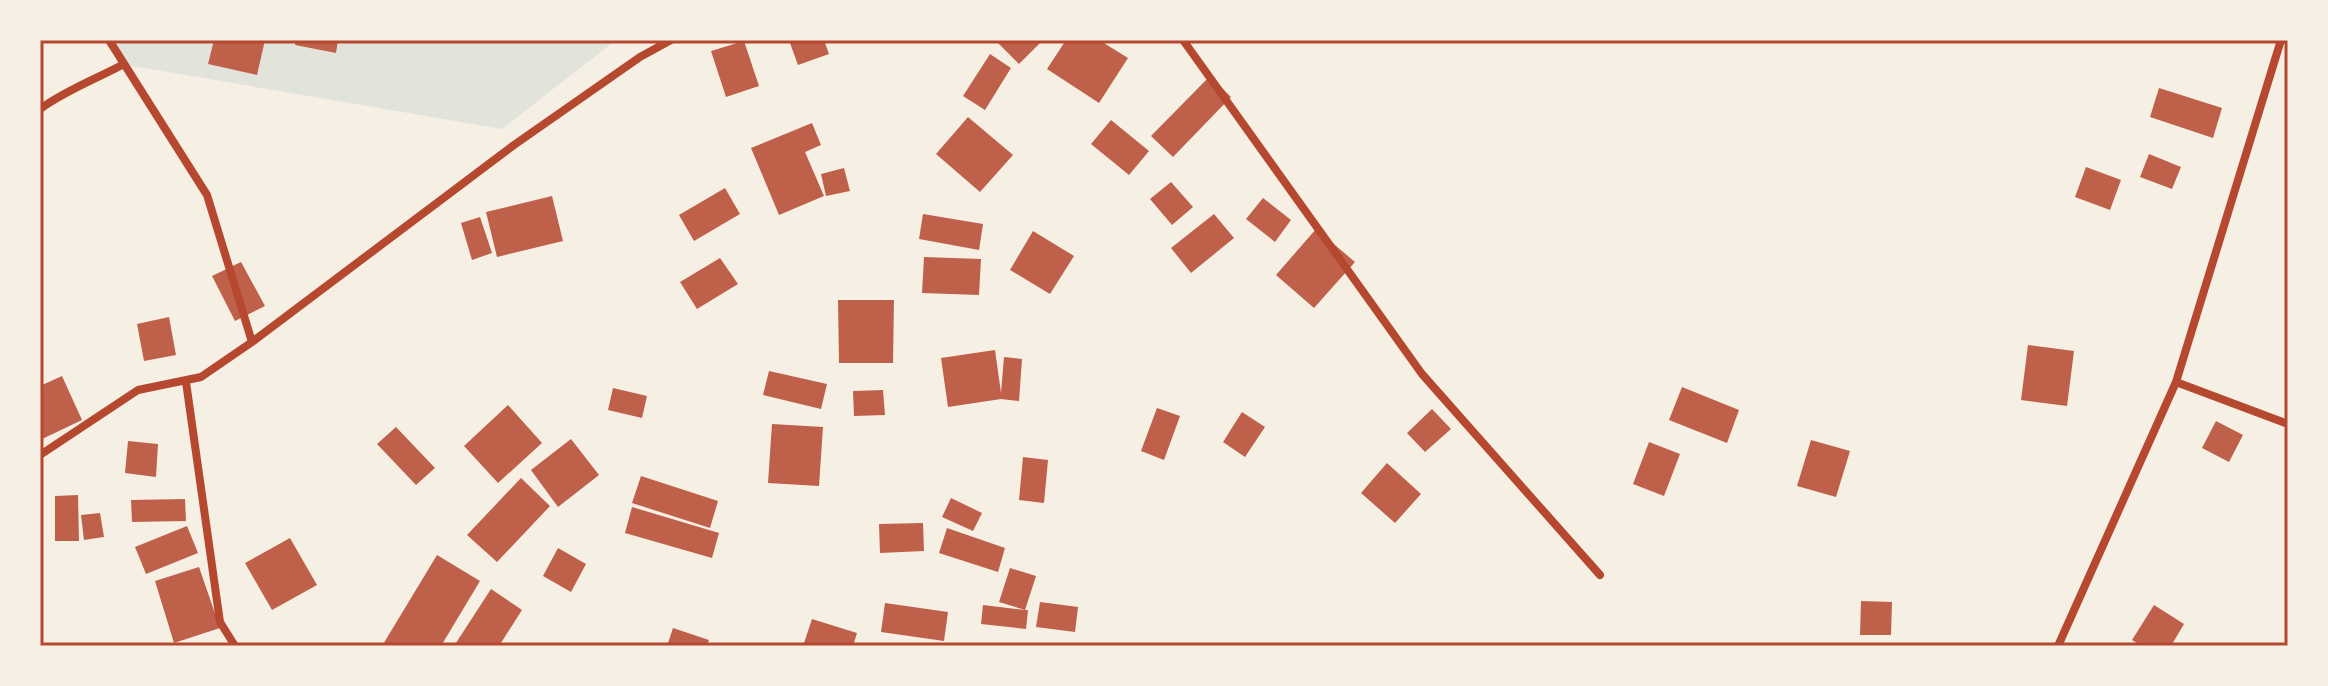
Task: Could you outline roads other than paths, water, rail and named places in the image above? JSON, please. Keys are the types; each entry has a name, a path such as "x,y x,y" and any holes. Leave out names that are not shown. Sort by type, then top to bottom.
{"street":[{"path":"109,40 207,195 252,342"},
{"path":"40,455 138,390 201,377 514,145 640,57 671,40"},
{"path":"1183,40 1422,374 1600,575"},
{"path":"2058,646 2176,382 2281,40"},
{"path":"40,109 61,94 124,64"},
{"path":"186,382 220,622 235,646"},
{"path":"2176,382 2288,424"}]}
